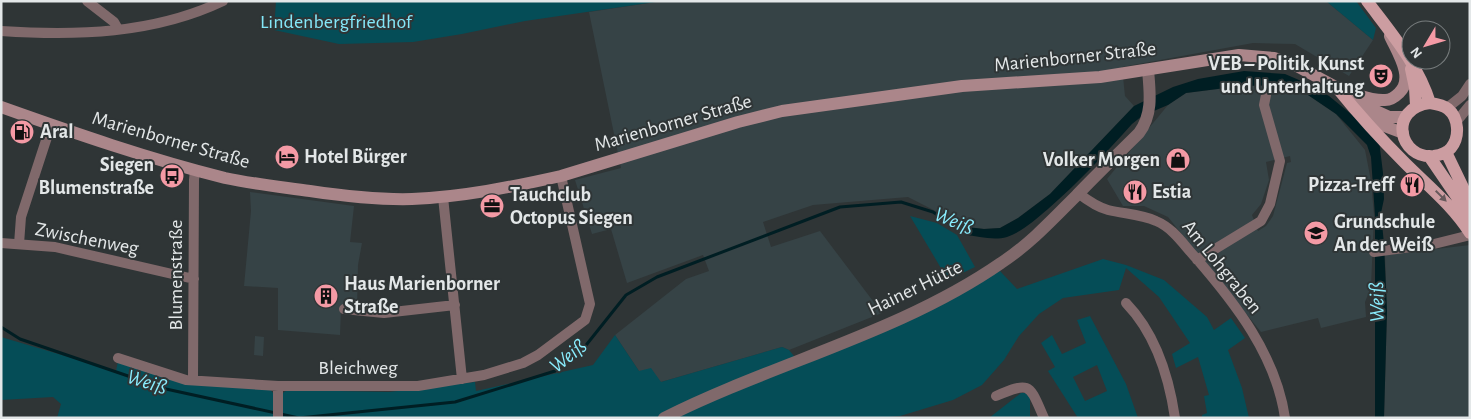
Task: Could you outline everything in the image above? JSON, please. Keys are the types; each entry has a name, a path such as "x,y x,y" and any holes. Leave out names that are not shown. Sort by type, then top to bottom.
{"main road":[{"path":"1367,1 1401,47"},
{"path":"1341,90 1384,100 1391,99 1402,90 1405,85 1405,73 1387,26"},
{"name":"Marienborner Straße","path":"1,107 51,125 195,170 255,184 353,197 412,199 443,197 504,188 561,176 738,122 782,111 962,86 1100,78 1239,55 1274,58 1296,65 1341,90 1379,124 1403,133"},
{"path":"1411,70 1415,88 1416,106"},
{"path":"1416,70 1425,85 1430,102"},
{"path":"1341,90 1364,121 1406,164 1442,196 1462,220 1470,234"},
{"name":"Marienborner Straße","path":"1356,102 1389,117 1404,117"},
{"path":"1430,102 1447,108 1452,113 1456,122 1457,134 1450,148 1429,156 1419,154 1412,149 1405,141 1403,133 1404,117 1416,106 1430,102"},
{"path":"1450,148 1470,202"},
{"path":"1429,156 1470,216"}],"street":[{"path":"87,1 114,22 118,29"},
{"path":"1,31 81,34 118,29 183,18 223,1"},
{"name":"Hainer Hütte","path":"664,418 727,388 883,326 984,274 1021,249 1139,133 1148,116 1148,70"},
{"path":"1447,108 1462,96 1470,84"},
{"path":"1197,260 1261,221 1270,204 1280,162 1264,105 1267,90"},
{"path":"1456,122 1470,105"},
{"path":"19,244 21,217 51,125"},
{"name":"Blumenstraße","path":"193,380 195,170"},
{"name":"Bleichweg","path":"118,358 186,380 278,386 418,386 484,375 523,363 538,355 585,320 590,304 561,176"},
{"name":"Am Lohgraben","path":"1078,193 1101,208 1156,221 1172,231 1231,300 1262,349 1278,387 1285,418"},
{"path":"443,197 462,379"},
{"path":"1374,252 1434,244 1470,234"},
{"name":"Zwischenweg","path":"1,243 55,247 194,279"},
{"path":"1126,303 1147,330 1172,395 1175,418"},
{"path":"344,309 384,313 455,305"},
{"path":"278,386 278,418"},
{"path":"996,396 1024,386 1033,394 1044,418"}],"shaded area":[{"path":"662,1 1326,1 1373,40 1349,76 1295,44 1253,43 1122,67 1125,96 1134,106 1050,194 1018,218 1000,228 967,227 908,197 813,205 763,222 771,247 820,231 882,313 789,350 782,347 661,382 639,371 615,335 686,279 709,271 703,255 627,283 611,229 592,234 575,180 621,168 589,12"},
{"path":"1280,85 1308,95 1336,114 1365,150 1371,181 1374,215 1371,287 1365,302 1366,317 1321,328 1318,318 1261,332 1168,217 1144,206 1123,206 1107,179 1168,105 1186,93 1241,86","holes":["1290,156 1291,162 1287,163 1273,216 1266,226 1258,231 1252,215 1261,204 1269,180 1266,162"]},
{"path":"250,192 354,206 350,242 362,243 358,265 357,309 341,309 340,335 278,330 278,288 244,286 251,211"},
{"path":"1470,245 1470,418 1384,418 1387,311 1385,255"},
{"path":"255,336 264,337 263,356 254,355"}],"green space":[{"name":"Lindenbergfriedhof","path":"276,1 662,1 525,21 413,42 339,44 274,30"},
{"path":"1326,1 1356,1 1376,28 1373,40"},
{"path":"910,216 937,223 957,235 975,267 948,280"},
{"path":"1103,259 1126,265 1164,280 1207,317 1214,330 1231,318 1245,338 1228,350 1242,388 1249,418 1202,418 1202,415 1207,413 1204,396 1209,395 1198,357 1176,368 1172,354 1190,343 1159,297 1126,268 1119,290 1063,298 1039,314 1019,336 1004,360 982,385 953,400 900,416 878,418 57,418 61,404 53,397 1,400 1,337 116,371 118,361 170,379 270,389 273,393 273,405 288,390 389,392 475,382 476,391 593,365 615,335 639,371 651,368 661,382 782,347 789,350 798,361 1000,271 1017,289"},
{"path":"1090,316 1126,384 1138,418 1078,418 1048,371 1055,367 1041,343 1052,335 1062,354 1086,343 1077,320","holes":["1097,365 1107,391 1085,401 1073,377"]},
{"path":"1021,393 1025,393 1030,397 1030,418 989,418"}],"water":[{"path":"1244,71 1285,74 1299,80 1329,96 1379,140 1383,173 1384,199 1381,213 1387,311 1384,418 1375,418 1375,216 1371,157 1367,145 1336,114 1308,95 1280,85 1241,86 1186,93 1168,105 1142,116 1132,124 1070,189 1023,229 1013,235 1002,238 965,235 968,230 967,227 1000,228 1018,218 1050,194 1134,106 1173,87 1198,79"}],"waterway":[{"name":"Weiß","path":"299,418 455,402 555,371 583,349 626,295 657,277 840,207 901,202 933,212 954,226 970,232"},
{"name":"Weiß","path":"1,327 20,339 166,389 299,418"}],"place":[{"name":"VEB – Politik, Kunst und Unterhaltung","path":"1381,76"},
{"name":"Aral","path":"22,132"},
{"name":"Hotel Bürger","path":"287,157"},
{"name":"Volker Morgen","path":"1178,160"},
{"name":"Siegen Blumenstraße","path":"172,176"},
{"name":"Pizza-Treff","path":"1412,185"},
{"name":"Estia","path":"1135,192"},
{"name":"Tauchclub Octopus Siegen","path":"492,206"},
{"name":"Grundschule An der Weiß","path":"1316,233"},
{"name":"Haus Marienborner Straße","path":"326,296"}]}
